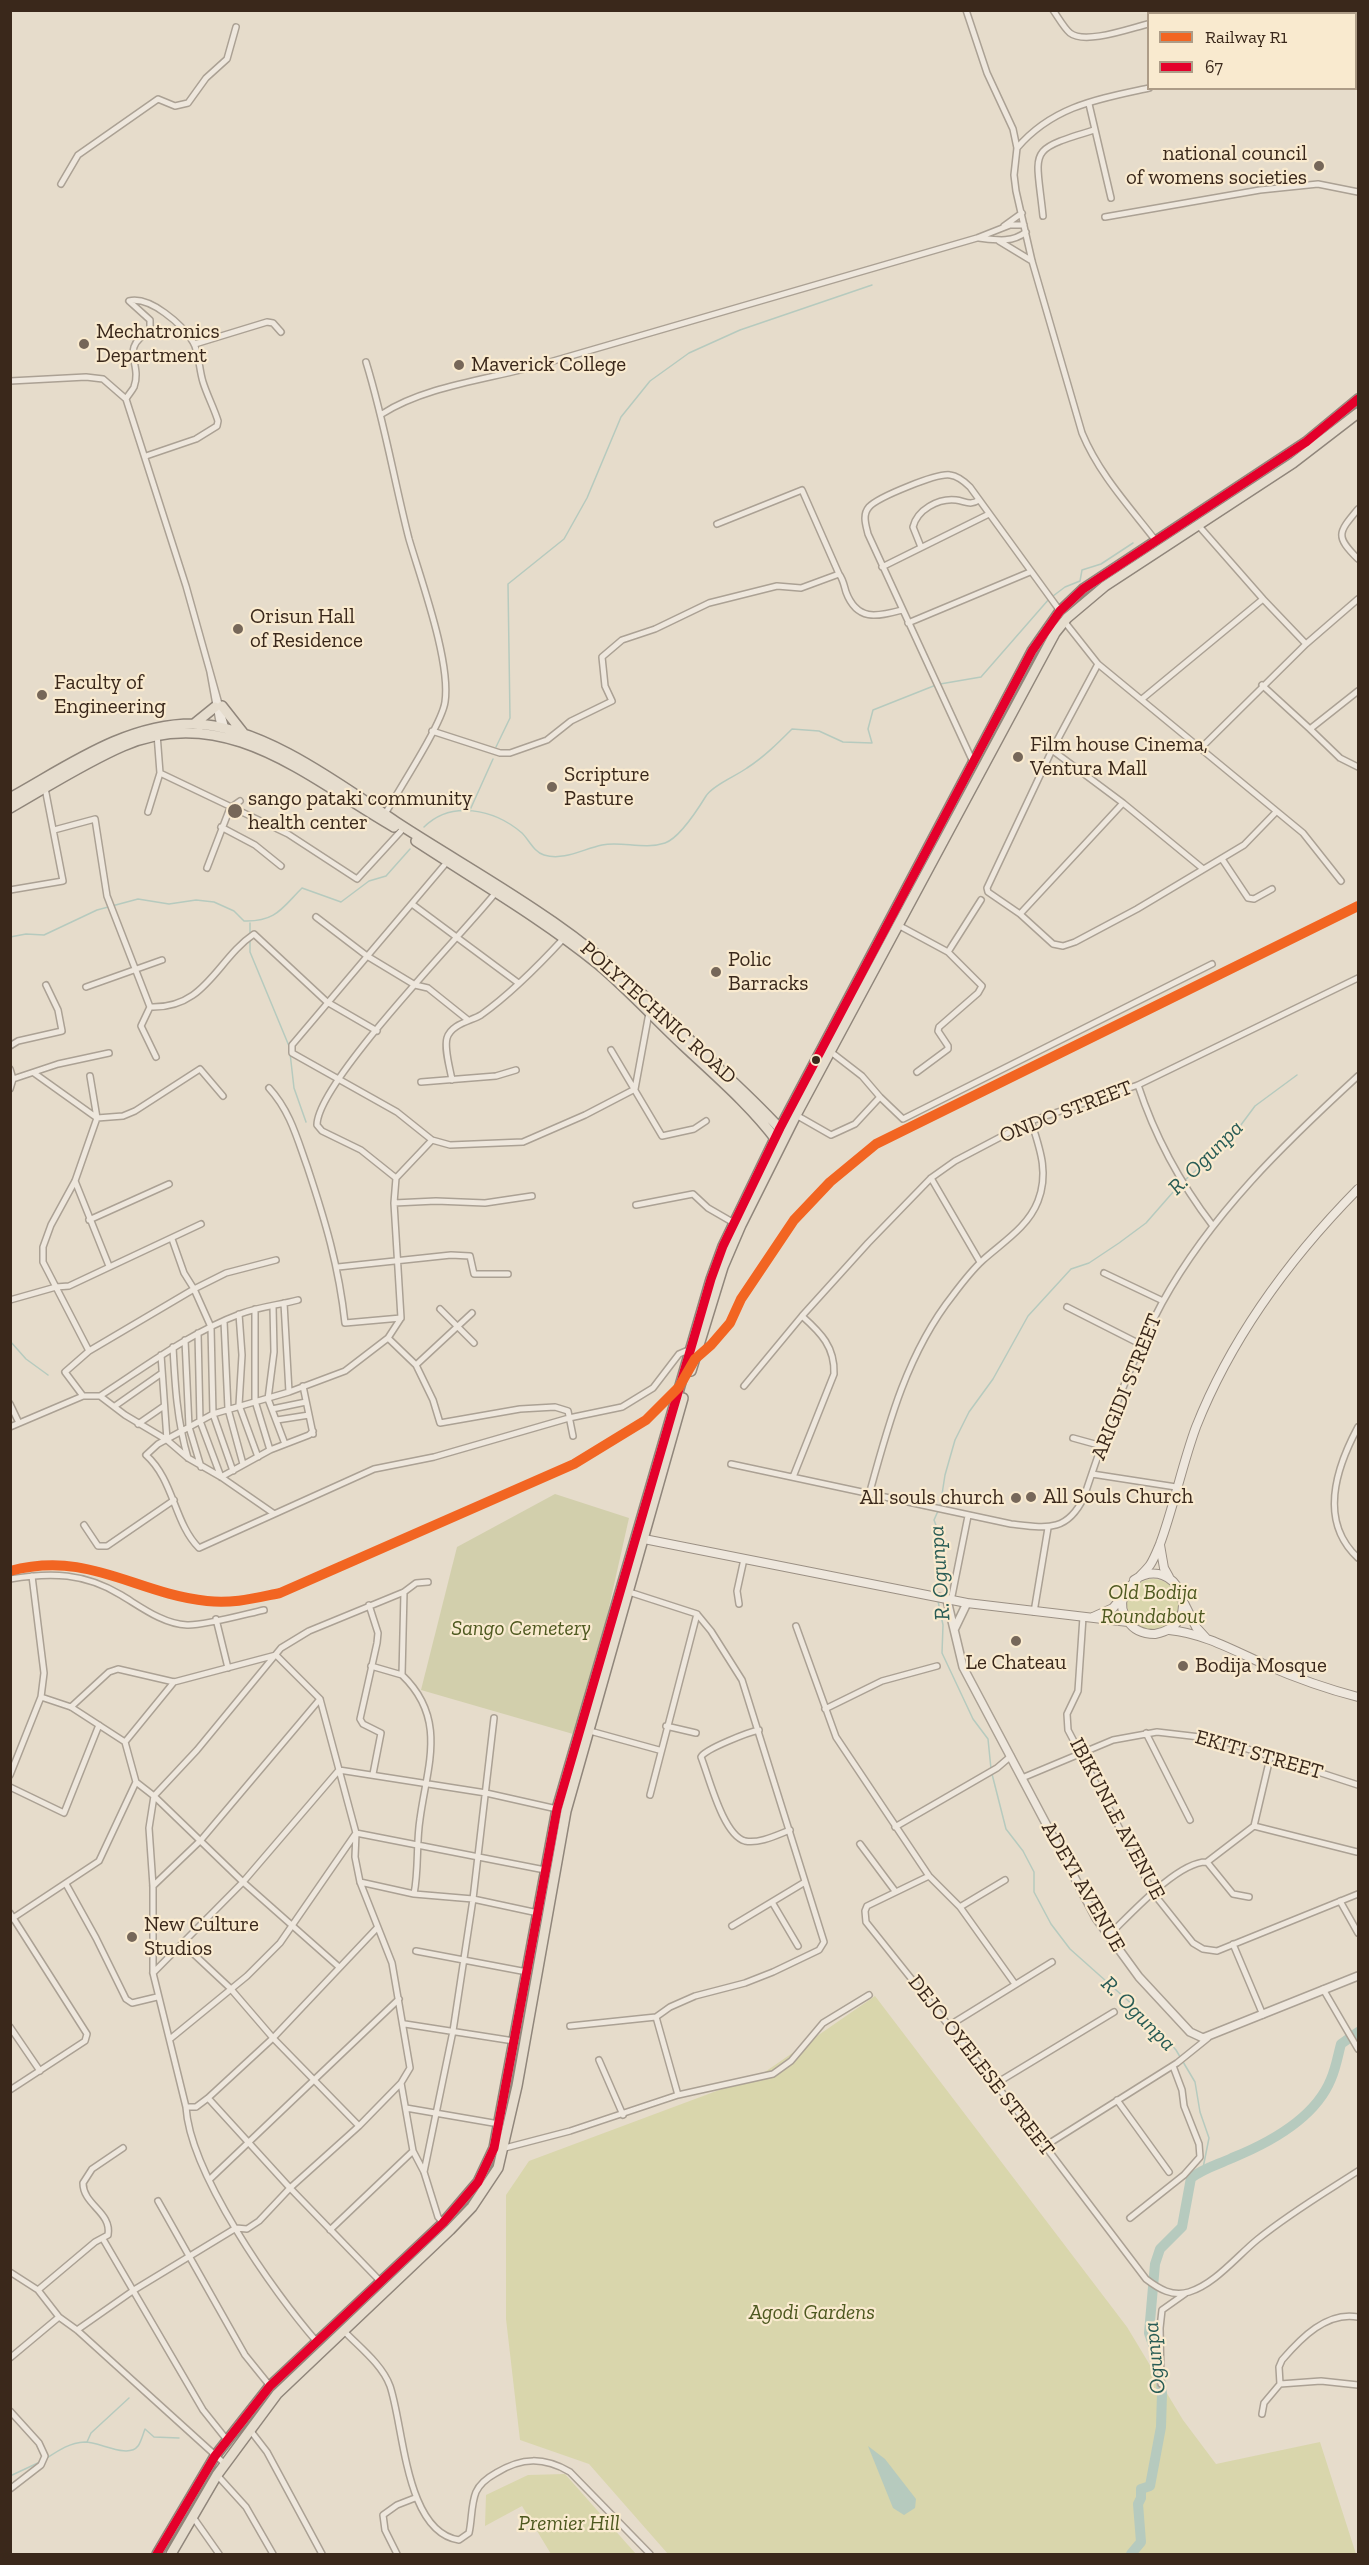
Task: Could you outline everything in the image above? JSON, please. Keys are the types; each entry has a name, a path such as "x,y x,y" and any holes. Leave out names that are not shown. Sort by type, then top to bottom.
{"main road":[{"path":"793,1112 831,1052 898,925 902,908 974,763 1032,651 1059,611 1083,589 1306,442 1359,399"},
{"path":"693,1352 711,1279 734,1222 902,908 1039,660 1064,621 1097,591 1293,463 1359,413"},
{"path":"194,724 219,706 244,734"},
{"name":"POLYTECHNIC ROAD","path":"10,808 15,799 108,744 156,731 194,724 224,732 252,744 393,824 602,958 721,1076 778,1142"},
{"name":"POLYTECHNIC ROAD","path":"15,799 45,788 156,731 244,734 294,758 385,814 401,831 447,862 498,890 564,938 638,998 650,1013 767,1115 783,1132"},
{"path":"767,1115 793,1112"},
{"path":"157,2554 215,2456 270,2386 472,2207 498,2168 517,2086 528,1994 527,1972 557,1809 625,1591 683,1382 732,1245 778,1142"},
{"path":"1092,1618 1113,1608 1127,1588 1151,1563 1160,1544 1176,1488 1214,1385 1243,1329 1298,1254 1359,1189"},
{"path":"640,1538 967,1604 1128,1622 1147,1634 1169,1629 1184,1631 1298,1678 1359,1697"},
{"path":"1160,1544 1164,1568 1182,1593 1183,1602 1180,1618 1169,1629"},
{"path":"1134,1580 1155,1574 1171,1579"},
{"path":"1127,1588 1122,1601 1128,1622"},
{"path":"171,2554 217,2475 277,2394 381,2282 443,2223 478,2182 494,2148 514,2041 528,1994 566,1811 590,1731 625,1591"},
{"path":"1183,1602 1196,1627 1207,1639"}],"street":[{"path":"966,10 987,73 1013,129 1017,148 1014,175 1032,261 1082,433 1091,456 1156,541"},
{"path":"1053,10 1069,32 1078,37 1096,36 1147,24"},
{"path":"61,184 78,155 158,99 175,106 188,103 206,78 227,59 236,27"},
{"path":"1017,148 1034,129 1053,115 1147,89"},
{"path":"1089,104 1111,198"},
{"path":"1043,216 1039,155 1042,149 1055,142 1094,129"},
{"path":"1105,217 1260,190 1318,184 1359,192"},
{"path":"999,229 1022,213"},
{"path":"382,414 396,405 419,397 531,368 977,238 1016,224 1024,225"},
{"path":"977,238 1013,239 1026,232"},
{"path":"998,240 1032,261"},
{"path":"126,399 135,385 132,352 135,342 150,331 150,320 129,301 137,299 153,306 195,344 203,382 218,421 217,426 196,439 146,456"},
{"path":"195,344 267,322 273,322 281,332"},
{"path":"366,362 382,414 392,466 436,636 446,688 445,705 385,814"},
{"path":"10,381 86,377 103,380 126,399 146,456 209,668 224,732"},
{"path":"974,763 882,567 864,519 868,508 878,501 925,480 952,475 965,482 1059,611"},
{"path":"717,524 802,490 853,604 864,615 875,617 902,610"},
{"path":"921,547 913,527 917,515 922,510 950,500 970,504 979,500"},
{"path":"1359,509 1342,528 1341,535 1342,543 1359,560"},
{"path":"882,567 989,514"},
{"path":"1198,525 1306,644"},
{"path":"908,623 1030,572"},
{"path":"432,730 500,753 527,748 547,740 584,713 612,701 605,686 602,657 622,640 655,629 709,603 777,586 801,588 839,573"},
{"path":"1142,699 1263,599"},
{"path":"1201,748 1262,685 1359,599"},
{"path":"1064,621 1098,664 1308,839 1341,881"},
{"path":"1098,664 1052,750 987,888 988,892 1020,914 1045,939 1063,946 1137,909 1202,868 1222,859 1244,845 1276,812"},
{"path":"1262,685 1340,758 1359,767"},
{"path":"1310,729 1359,691"},
{"path":"148,812 160,773 156,731"},
{"path":"1052,750 1123,802 1202,868"},
{"path":"160,773 288,834 341,866 357,879 401,831"},
{"path":"10,890 63,881 45,788"},
{"path":"207,868 230,808 240,801"},
{"path":"1020,914 1123,802"},
{"path":"54,830 95,819 106,896 150,1007 141,1026 156,1058"},
{"path":"221,827 255,845 281,866"},
{"path":"1222,859 1248,898 1254,898 1272,889"},
{"path":"447,862 327,1002 292,1045 291,1051 397,1112 432,1140 466,1145 522,1142 585,1115 635,1089"},
{"path":"396,1178 361,1150 322,1131 317,1125 318,1114 339,1079 376,1031 498,890"},
{"path":"948,952 981,900"},
{"path":"412,904 517,982"},
{"path":"316,917 367,956 415,985 428,988 468,1020"},
{"path":"898,925 948,952 976,978 981,989 939,1027 938,1031 948,1049 917,1072"},
{"path":"150,1007 174,1004 198,993 210,983 218,968 254,934 327,1002 376,1031"},
{"path":"452,1080 447,1039 450,1032 482,1014 564,938"},
{"path":"86,987 134,968 162,960"},
{"path":"831,1052 862,1076 903,1119 1212,964"},
{"name":"ONDO STREET","path":"744,1386 802,1316 931,1178 955,1161 1031,1121 1138,1085 1359,978"},
{"path":"10,1046 18,1041 62,1031 58,1010 46,985"},
{"path":"635,1089 650,1013"},
{"path":"611,1050 662,1136 694,1129 706,1121"},
{"path":"13,1079 58,1064 109,1053"},
{"path":"10,1069 13,1079 10,1089"},
{"path":"34,1073 97,1118 123,1116 135,1111 200,1069 223,1096"},
{"path":"422,1082 496,1076 516,1070"},
{"path":"88,1351 44,1262 42,1252 51,1225 75,1181 97,1118 90,1076"},
{"name":"ARIGIDI STREET","path":"1048,1528 1070,1519 1079,1508 1142,1345 1163,1301 1213,1227 1261,1170 1359,1076"},
{"path":"1138,1085 1149,1119 1177,1175 1213,1227"},
{"path":"269,1088 286,1109 332,1242 346,1324 401,1318"},
{"path":"793,1112 831,1135 855,1124 880,1097"},
{"path":"869,1495 890,1416 907,1374 952,1296 981,1262 1028,1219 1042,1190 1043,1162 1031,1121"},
{"path":"432,1140 396,1178 394,1203 401,1318 388,1338 345,1371 268,1399 239,1405 213,1414 180,1432 146,1455 158,1468 188,1536 200,1548 381,1467 434,1457 568,1418 607,1412 634,1402 653,1388 678,1354 693,1352"},
{"path":"931,1178 981,1262"},
{"path":"75,1181 109,1266"},
{"path":"89,1220 169,1184"},
{"path":"636,1205 693,1194 708,1208 734,1222"},
{"path":"394,1203 436,1201 485,1203 532,1196"},
{"path":"10,1300 56,1287 69,1286 201,1224"},
{"path":"172,1239 184,1273 211,1327 213,1414 233,1471"},
{"path":"338,1267 451,1255 470,1256 474,1274 508,1274"},
{"path":"83,1396 65,1372 88,1351 194,1289 226,1273 276,1260"},
{"path":"1104,1273 1163,1301"},
{"path":"100,1396 160,1355 198,1333 239,1314 298,1300"},
{"path":"284,1303 289,1392"},
{"path":"273,1306 274,1352 268,1399 285,1444"},
{"path":"1067,1307 1142,1345"},
{"path":"440,1309 474,1343"},
{"path":"255,1310 255,1401 270,1450"},
{"path":"416,1365 472,1313"},
{"path":"239,1314 242,1355 239,1405 258,1457"},
{"path":"793,1477 834,1374 834,1360 830,1346 823,1334 802,1316"},
{"path":"224,1321 228,1409 243,1464"},
{"path":"198,1333 200,1421 221,1477"},
{"path":"388,1338 416,1365 433,1400 440,1423 520,1409 549,1407 568,1411 573,1436"},
{"path":"185,1340 189,1427 201,1467"},
{"path":"173,1347 180,1432 188,1458"},
{"path":"160,1355 167,1440"},
{"path":"115,1406 162,1373"},
{"path":"221,1477 270,1450 313,1433 303,1386"},
{"path":"10,1427 83,1396 100,1396 273,1514"},
{"path":"272,1409 306,1402"},
{"path":"10,1404 19,1423"},
{"path":"138,1424 164,1406"},
{"path":"277,1420 309,1415"},
{"path":"1359,1427 1337,1471 1335,1490 1335,1509 1339,1528 1347,1548 1359,1558"},
{"path":"1073,1438 1102,1446"},
{"path":"731,1464 943,1512 1048,1528 1034,1613"},
{"path":"1092,1474 1176,1488"},
{"path":"84,1525 98,1546 107,1546 174,1500"},
{"path":"949,1600 968,1516"},
{"path":"740,1604 737,1591 744,1559"},
{"path":"10,1579 68,1574 93,1580 163,1618 190,1626 264,1610"},
{"path":"10,1776 42,1697 44,1673 32,1576"},
{"path":"317,2342 278,2291 236,2228 209,2180 192,2138 170,2039 156,1997 153,1973 150,1828 154,1796 197,1750 276,1655 294,1639 404,1592 416,1583 428,1582"},
{"path":"570,2025 656,2017 670,2007 695,1996 745,1983 819,1950 824,1942 742,1680 717,1640 697,1614 625,1591"},
{"path":"402,1676 404,1592"},
{"name":"ADEYI AVENUE","path":"949,1600 963,1667 1085,1899 1108,1936 1139,1977 1190,2031 1203,2038 1359,1976"},
{"path":"955,1628 967,1604"},
{"path":"369,1605 378,1633 360,1719 363,1724 381,1733 373,1774"},
{"path":"650,1795 659,1750 697,1614"},
{"name":"IBIKUNLE AVENUE","path":"1083,1617 1078,1691 1069,1709 1067,1722 1079,1753 1154,1894 1193,1943 1203,1949 1217,1951 1359,1894"},
{"path":"216,1619 228,1668"},
{"path":"796,1626 836,1737 929,1876 960,1907 1015,1983"},
{"path":"70,1707 109,1672 118,1669 174,1682 276,1655"},
{"path":"77,2330 134,2290 236,2228 247,2229 259,2221 290,2188 359,2126 411,2072 405,2024 392,1963 360,1882 355,1857 356,1833 321,1699 276,1655"},
{"path":"371,1666 402,1676 420,1695 431,1730 432,1755 420,1820 414,1894"},
{"path":"825,1709 882,1681 937,1666"},
{"path":"125,1742 174,1682"},
{"path":"42,1697 70,1707 125,1742 136,1782 154,1796 292,1927 339,1967"},
{"path":"153,1886 201,1840 321,1699"},
{"path":"424,2172 438,2115 444,2067 453,2031 474,1899 494,1718"},
{"path":"10,1787 61,1813 64,1812 99,1725"},
{"path":"666,1726 696,1733"},
{"path":"759,1730 742,1734 721,1746 705,1751 701,1757 730,1831 746,1841 763,1840 790,1830"},
{"path":"590,1731 659,1750"},
{"path":"1146,1733 1190,1820"},
{"name":"EKITI STREET","path":"1022,1778 1113,1740 1146,1733 1197,1734 1359,1785"},
{"path":"895,1827 997,1768 1011,1756"},
{"path":"1108,1936 1188,1866 1198,1862 1207,1862 1254,1826 1270,1758"},
{"path":"339,1770 373,1774 426,1786 486,1793 557,1809"},
{"path":"153,1973 243,1882 339,1770"},
{"path":"10,2090 85,2041 87,2034 12,1917 66,1884 102,1857 136,1782"},
{"path":"1254,1826 1357,1852"},
{"path":"356,1833 545,1870"},
{"path":"170,2039 263,1961 292,1927 356,1833"},
{"path":"860,1844 895,1891"},
{"path":"1207,1862 1233,1893 1249,1897"},
{"name":"DEJO OYELESE STREET","path":"929,1876 867,1906 866,1922 1046,2146 1146,2279 1158,2289 1169,2293 1187,2293"},
{"path":"960,1907 1005,1881"},
{"path":"360,1882 414,1894 474,1899 538,1913"},
{"path":"732,1926 805,1882"},
{"path":"66,1884 126,1999 132,2003 156,1997"},
{"path":"1340,1901 1359,1934"},
{"path":"772,1902 798,1946"},
{"path":"186,2107 196,2107 208,2098 273,2038 377,1928"},
{"path":"183,1944 230,1988 273,2038 359,2126"},
{"path":"1233,1944 1263,2015"},
{"path":"416,1951 527,1972"},
{"path":"950,2025 1052,1962"},
{"path":"1323,1989 1359,2049"},
{"path":"491,2152 623,2115 678,2095 783,2069 823,2023 869,1995"},
{"path":"209,2180 399,1999"},
{"path":"995,2084 1114,2012"},
{"path":"656,2017 678,2095"},
{"path":"405,2024 514,2041"},
{"path":"10,2027 40,2071"},
{"path":"1046,2146 1189,2055 1198,2045 1215,2033"},
{"path":"599,2060 623,2115"},
{"path":"1130,2218 1184,2175 1200,2157 1199,2144 1184,2106 1175,2064"},
{"path":"401,2083 406,2108 406,2124 413,2151 424,2172 435,2212 443,2223"},
{"path":"208,2098 290,2188 381,2282"},
{"path":"1117,2100 1169,2172"},
{"path":"406,2108 499,2124"},
{"path":"38,2290 94,2242 108,2235 108,2221 86,2195 83,2183 92,2169 123,2148"},
{"path":"330,2230 413,2151"},
{"path":"1161,2384 1163,2376 1160,2328 1162,2310 1187,2293 1204,2286 1289,2215 1359,2171"},
{"path":"158,2200 245,2355 270,2386"},
{"path":"103,2239 204,2410 227,2440"},
{"path":"10,2272 38,2290 59,2317 77,2330 225,2464"},
{"path":"1262,2414 1264,2403 1280,2384 1279,2367 1282,2360 1315,2328 1348,2314 1359,2317"},
{"path":"10,2358 59,2317"},
{"path":"339,2327 368,2356 389,2384 415,2498 433,2527 449,2538 459,2540 469,2533 474,2499 486,2479 523,2461 546,2461 570,2472 650,2554"},
{"path":"1280,2384 1321,2381 1359,2385"},
{"path":"10,2411 45,2453 43,2461 10,2489"},
{"path":"250,2430 272,2461 322,2554"},
{"path":"217,2475 246,2507 273,2554"},
{"path":"397,2554 385,2530 383,2515 397,2505 415,2498"},
{"path":"193,2517 219,2554"}],"green space":[{"name":"Sango Cemetery","path":"555,1494 629,1518 580,1736 421,1690 457,1547"},
{"name":"Old Bodija Roundabout","path":"1153,1579 1167,1583 1175,1591 1179,1605 1175,1619 1167,1627 1153,1631 1139,1627 1131,1619 1127,1605 1131,1591 1139,1583"},
{"name":"Agodi Gardens","path":"875,1996 1127,2327 1183,2420 1216,2464 1320,2442 1356,2554 668,2554 589,2464 520,2440 506,2319 506,2195 529,2161 762,2074"},
{"name":"Premier Hill","path":"565,2474 636,2554 551,2554 522,2506 485,2526 486,2495 528,2475"}],"shaded area":[{"path":"868,2446 885,2459 916,2499 915,2508 904,2515 893,2508"}],"waterway":[{"path":"496,747 510,718 508,584 564,539 587,498 621,417 650,381 689,353 740,330 872,285"},
{"path":"1053,596 1065,587 1080,581 1082,570 1101,564 1133,543"},
{"path":"940,684 981,677 1049,599"},
{"path":"424,827 447,813 459,811 486,813 499,818 522,833 537,851 544,855 559,857 602,845 649,846 665,843 682,829 709,792 759,759 792,729 819,731 843,742 872,743 868,729 873,710 936,685"},
{"path":"470,810 493,759"},
{"path":"10,937 26,934 44,935 97,910 138,899 169,904 196,900 214,902 234,911 244,921 255,921 277,912 302,888 341,902 369,881 386,876 410,849"},
{"path":"250,923 250,933"},
{"path":"250,941 250,952 289,1046"},
{"path":"290,1053 294,1088 306,1122"},
{"name":"R. Ogunpa","path":"1185,1180 1229,1141 1255,1106 1297,1075"},
{"name":"R. Ogunpa","path":"940,1507 945,1475 955,1440 969,1412 993,1379 1028,1316 1071,1269 1089,1263 1146,1223 1181,1183"},
{"path":"10,1341 26,1359 48,1375"},
{"name":"R. Ogunpa","path":"936,1593 940,1547 934,1520 938,1511"},
{"name":"R. Ogunpa","path":"938,1601 943,1625 942,1653 973,1719 988,1739 991,1769"},
{"name":"R. Ogunpa","path":"992,1774 1006,1829 1023,1851 1034,1872 1034,1892 1051,1924 1070,1949 1152,2022 1176,2050 1195,2082 1200,2112 1209,2138 1203,2168"},
{"name":"Ogunpa","path":"1131,2554 1141,2542 1138,2504 1141,2489 1150,2486 1161,2427 1162,2393 1158,2359 1149,2333 1155,2264 1160,2249 1182,2227 1191,2178 1261,2145 1302,2118 1324,2093 1333,2075 1341,2044 1358,2032"},
{"path":"87,2442 91,2433 129,2398"},
{"path":"47,2458 69,2445 85,2442 121,2450 133,2450 138,2446 145,2429 154,2437 179,2438"},
{"path":"10,2476 40,2462"}],"rail line":[{"name":"R1","path":"10,1571 38,1566 64,1566 111,1575 181,1597 217,1602 253,1599 280,1593 574,1464 646,1420 679,1387 695,1359 730,1323 741,1299 794,1220 830,1182 876,1144 1358,906"}],"transit line":[{"name":"67","path":"157,2554 215,2456 270,2386 443,2223 478,2182 494,2148 557,1809 711,1279 723,1246 780,1128 1032,651 1060,611 1083,589 1306,442 1358,399"}],"place":[{"name":"national council of womens societies","path":"1319,166"},
{"name":"Mechatronics Department","path":"84,344"},
{"name":"Maverick College","path":"459,365"},
{"name":"Orisun Hall of Residence","path":"238,629"},
{"name":"Faculty of Engineering","path":"42,695"},
{"name":"Film house Cinema, Ventura Mall","path":"1018,757"},
{"name":"Scripture Pasture","path":"552,787"},
{"name":"sango pataki community health center","path":"235,811"},
{"name":"Polic Barracks","path":"716,972"},
{"name":"All Souls Church","path":"1031,1497"},
{"name":"All souls church","path":"1016,1498"},
{"name":"Le Chateau","path":"1016,1641"},
{"name":"Bodija Mosque","path":"1183,1666"},
{"name":"New Culture Studios","path":"132,1937"}]}
